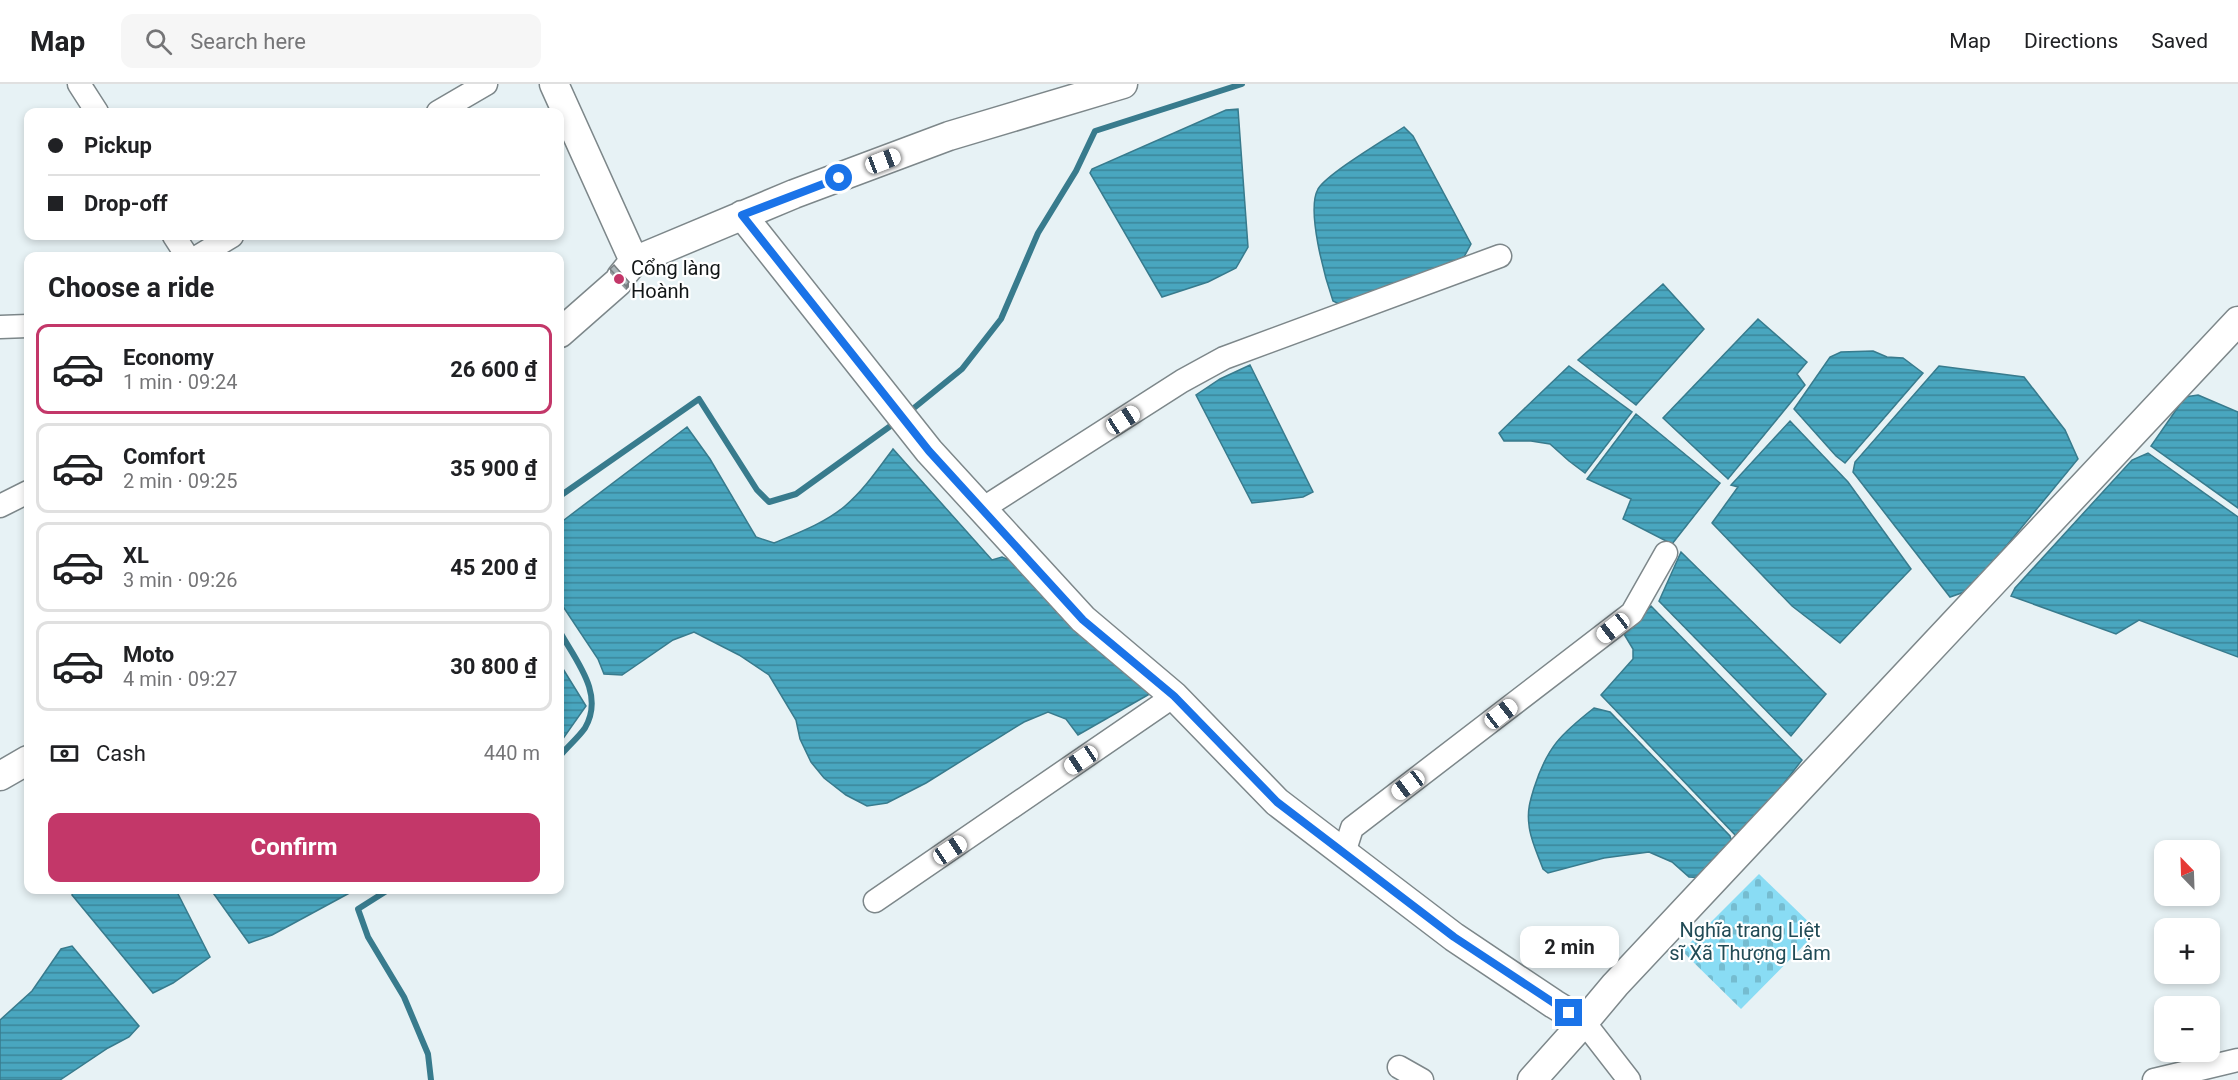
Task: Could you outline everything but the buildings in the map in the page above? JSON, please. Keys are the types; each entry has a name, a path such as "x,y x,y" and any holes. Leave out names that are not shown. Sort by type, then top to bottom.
{"street":[{"path":"79,84 94,108"},
{"path":"445,108 486,84"},
{"path":"555,84 564,108"},
{"path":"564,329 624,273 742,215 949,136 1123,84"},
{"path":"564,109 624,273"},
{"path":"742,215 902,417 1083,620 1174,696 1277,802 1454,937 1584,1022 1629,1080"},
{"path":"206,252 225,240"},
{"path":"982,509 1182,381 1224,358 1500,256"},
{"path":"1532,1080 1623,977 2238,321"},
{"path":"0,327 24,326"},
{"path":"0,506 24,494"},
{"path":"1344,854 1352,828 1632,613 1666,553"},
{"path":"875,901 1174,696"},
{"path":"0,776 24,762"},
{"path":"2154,1080 2238,1060"},
{"path":"1399,1067 1422,1080"}],"green space":[{"name":"Nghĩa trang Liệt sĩ Xã Thượng Lâm","path":"1759,874 1818,931 1741,1009 1682,951"}],"shaded area":[{"path":"1238,109 1248,247 1236,268 1208,282 1162,297 1090,173 1092,169 1226,110"},
{"path":"1404,127 1413,136 1471,244 1464,257 1343,306 1333,301 1318,244 1314,212 1318,189 1333,174"},
{"path":"1663,284 1704,329 1636,405 1578,360"},
{"path":"1758,319 1807,362 1797,374 1805,385 1728,479 1663,418"},
{"path":"1873,351 1887,357 1903,358 1923,373 1845,463 1794,409 1830,357 1841,352"},
{"path":"1250,365 1313,492 1303,497 1252,503 1196,395 1220,379"},
{"path":"1569,366 1632,412 1585,473 1550,444 1504,441 1499,433"},
{"path":"1939,366 2024,377 2065,430 2078,459 1970,590 1950,597 1853,472 1855,462"},
{"path":"2198,395 2238,412 2238,508 2151,446 2185,397"},
{"path":"1636,414 1720,483 1672,544 1623,519 1631,499 1587,479"},
{"path":"1790,421 1848,482 1911,569 1840,643 1792,606 1712,523 1738,487 1731,485"},
{"path":"687,427 710,459 756,537 774,543 820,523 845,506 865,486 893,449 992,560 1002,557 1014,562 1153,692 1078,735 1066,719 1048,712 1024,722 926,783 887,803 867,806 846,795 824,778 811,762 800,739 796,720 769,675 739,655 694,632 673,640 622,675 604,674 598,659 564,608 564,520"},
{"path":"2148,453 2238,517 2238,657 2139,620 2116,634 2011,596 2015,588 2132,460"},
{"path":"1681,552 1826,694 1791,736 1659,601"},
{"path":"1651,606 1802,760 1740,840 1601,695 1633,659 1633,649 1624,634"},
{"path":"564,670 586,706 564,737"},
{"path":"1594,708 1610,712 1730,836 1734,848 1706,878 1689,877 1672,862 1649,852 1604,858 1548,873 1543,869 1529,825 1530,802 1534,788 1544,762 1556,742"},
{"path":"178,894 210,957 173,983 153,993 72,895"},
{"path":"214,894 348,894 272,935 249,943"},
{"path":"72,946 139,1026 129,1037 60,1080 0,1080 0,1020 32,991 61,949"}],"waterway":[{"path":"909,412 962,369 1001,319 1038,233 1076,171 1095,131 1242,84"},
{"path":"564,493 699,399 757,490 769,502 796,494 896,422"},
{"path":"564,639 586,678 592,703 585,728 564,752"},
{"path":"382,894 358,909 368,937 404,997 428,1054 431,1080"}],"place":[{"name":"Cổng làng Hoành","path":"619,279"}],"route":[{"path":"839,178 742,215 929,451 1083,620 1174,696 1277,802 1454,937 1569,1013"}]}
